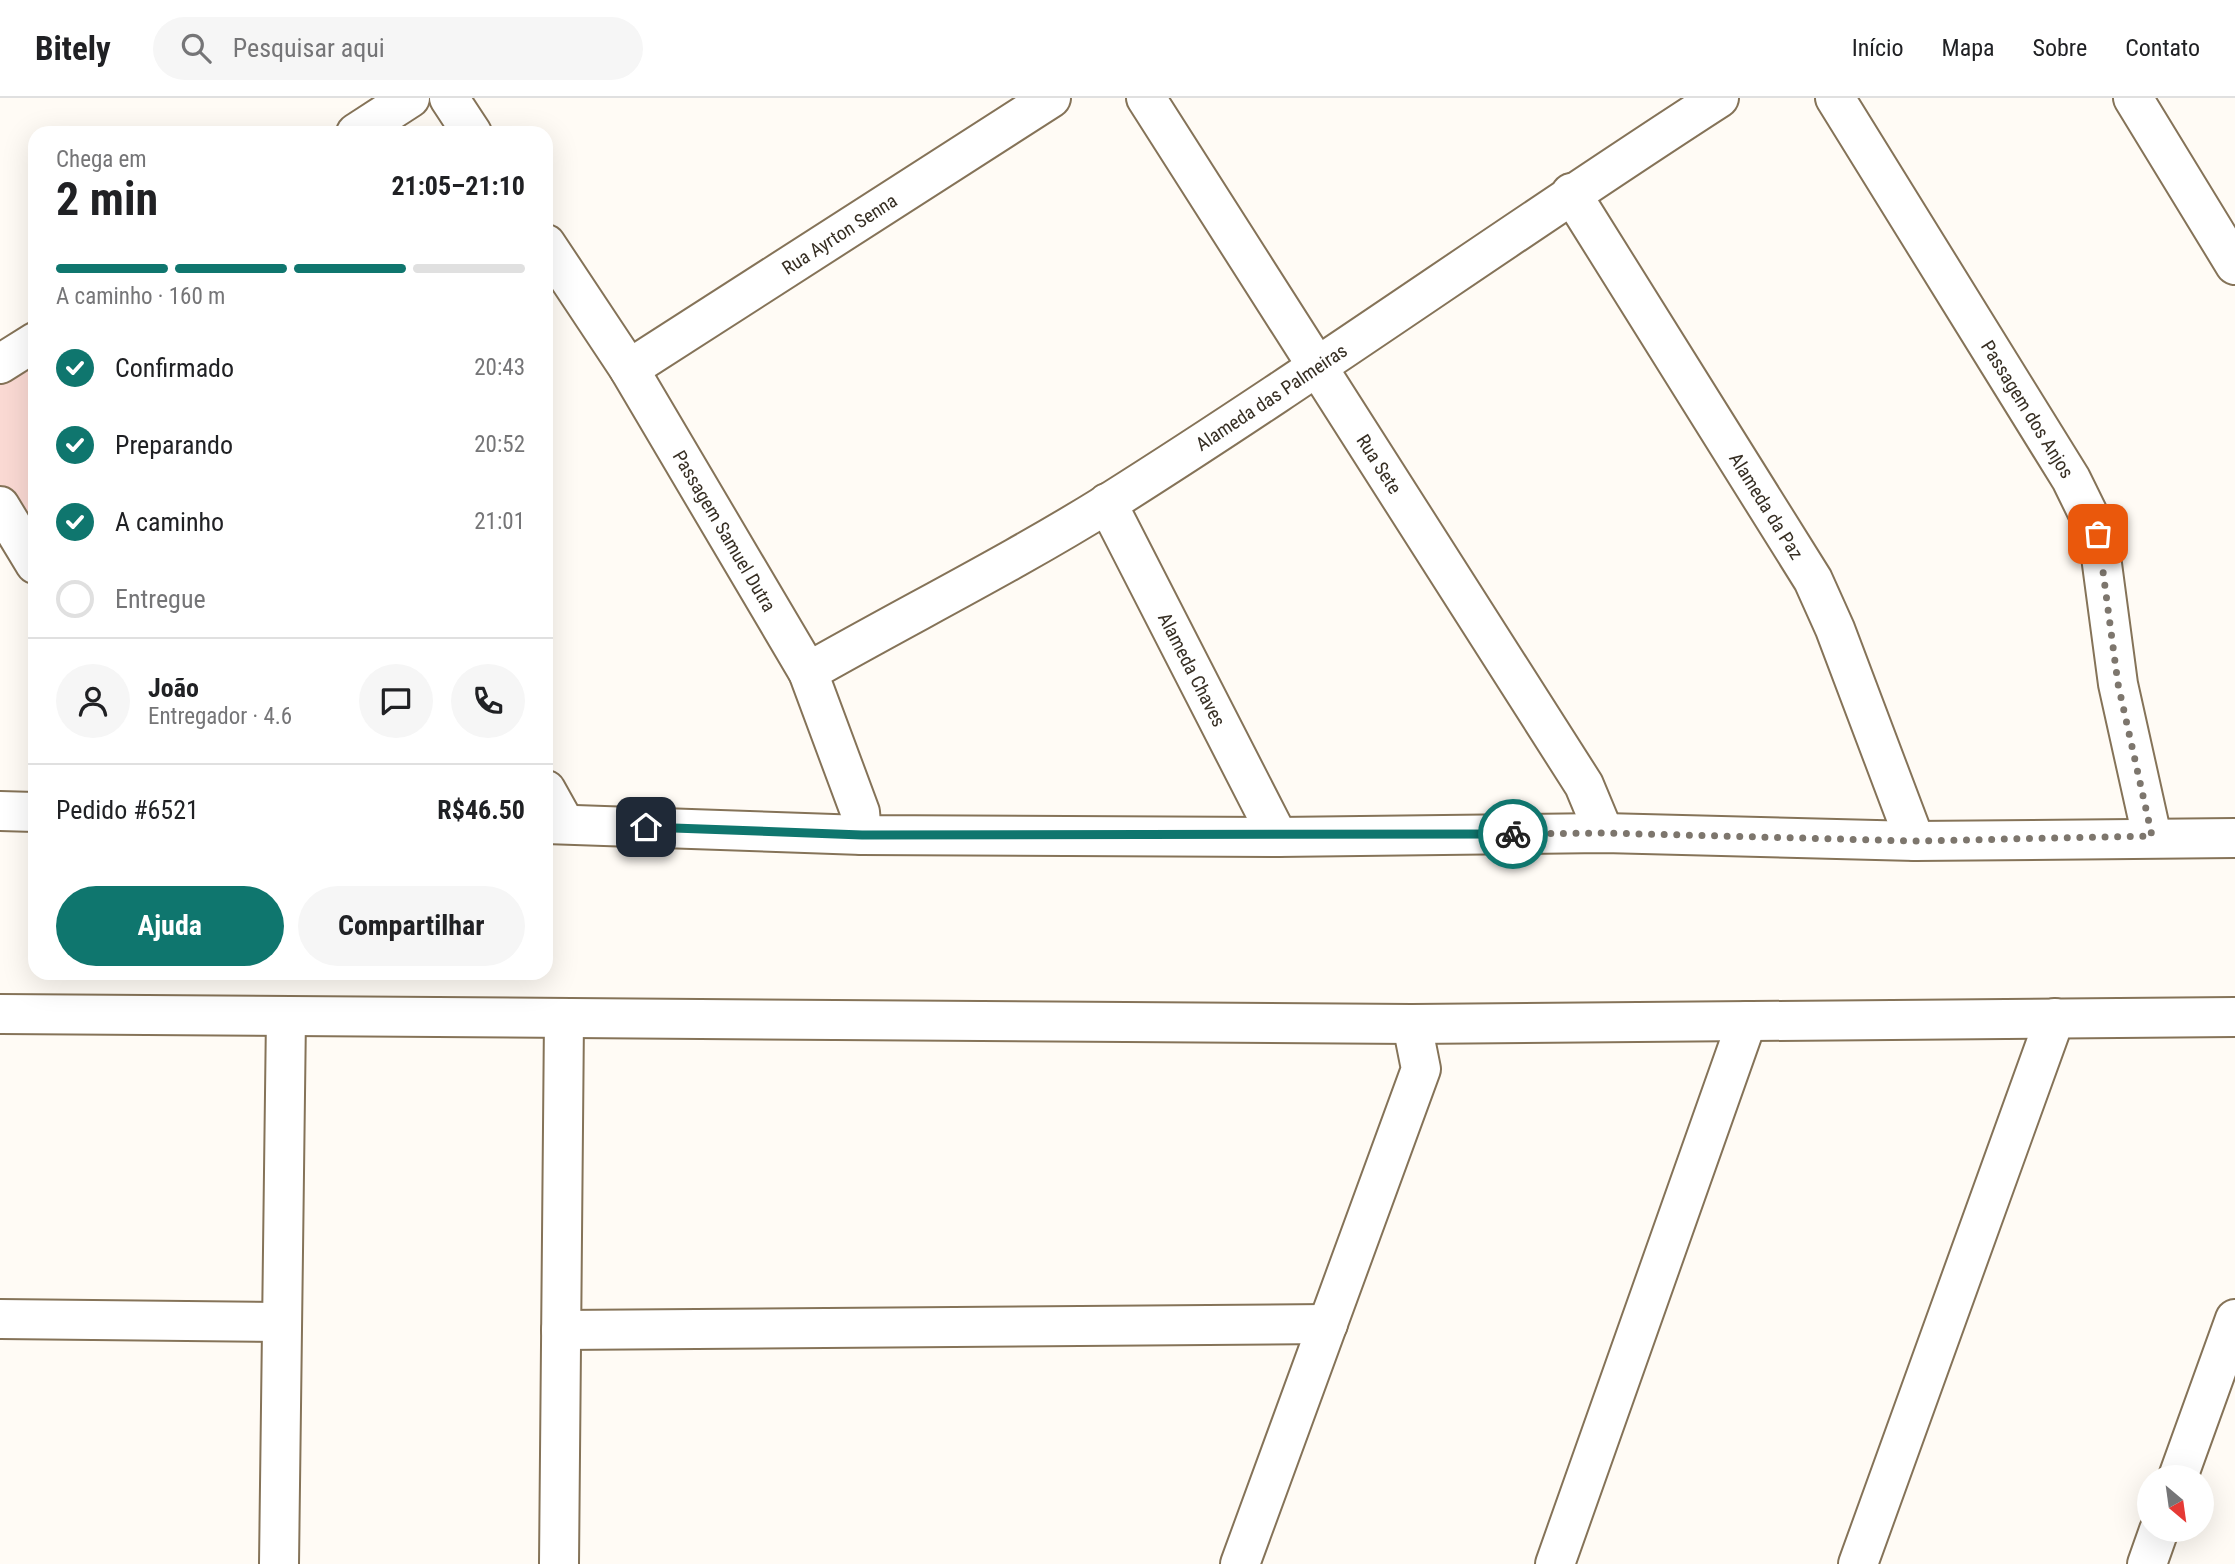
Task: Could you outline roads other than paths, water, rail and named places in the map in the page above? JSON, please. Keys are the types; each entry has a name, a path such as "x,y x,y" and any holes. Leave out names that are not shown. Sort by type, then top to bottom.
{"street":[{"path":"367,126 410,98"},
{"path":"449,98 467,126"},
{"name":"Rua Ayrton Senna","path":"629,369 1051,98"},
{"name":"Rua Sete","path":"1146,98 1584,785 1604,833"},
{"name":"Alameda das Palmeiras","path":"808,672 1107,503 1318,367 1570,193 1719,98"},
{"name":"Passagem dos Anjos","path":"1835,98 2071,479 2098,534 2118,684 2152,836"},
{"path":"2133,98 2235,265"},
{"name":"Alameda da Paz","path":"1570,193 1812,580 1835,629 1915,841"},
{"name":"Passagem Samuel Dutra","path":"553,255 629,369 808,672 860,812 862,835"},
{"path":"0,364 28,346"},
{"name":"Alameda Chaves","path":"1107,503 1278,837"},
{"path":"0,506 28,552"},
{"path":"0,811 28,812"},
{"path":"556,824 862,835 1278,837 1604,833 1915,841 2152,836 2235,838"},
{"path":"0,1014 1412,1024 2235,1017"},
{"path":"279,1564 286,1016"},
{"path":"559,1564 564,1018"},
{"path":"1857,1564 2055,1018"},
{"path":"1555,1564 1746,1021"},
{"path":"1240,1564 1421,1069 1412,1024"},
{"path":"0,1320 282,1322"},
{"path":"561,1330 1328,1324"},
{"path":"2182,1465 2233,1328"},
{"path":"2147,1564 2155,1542"}]}
